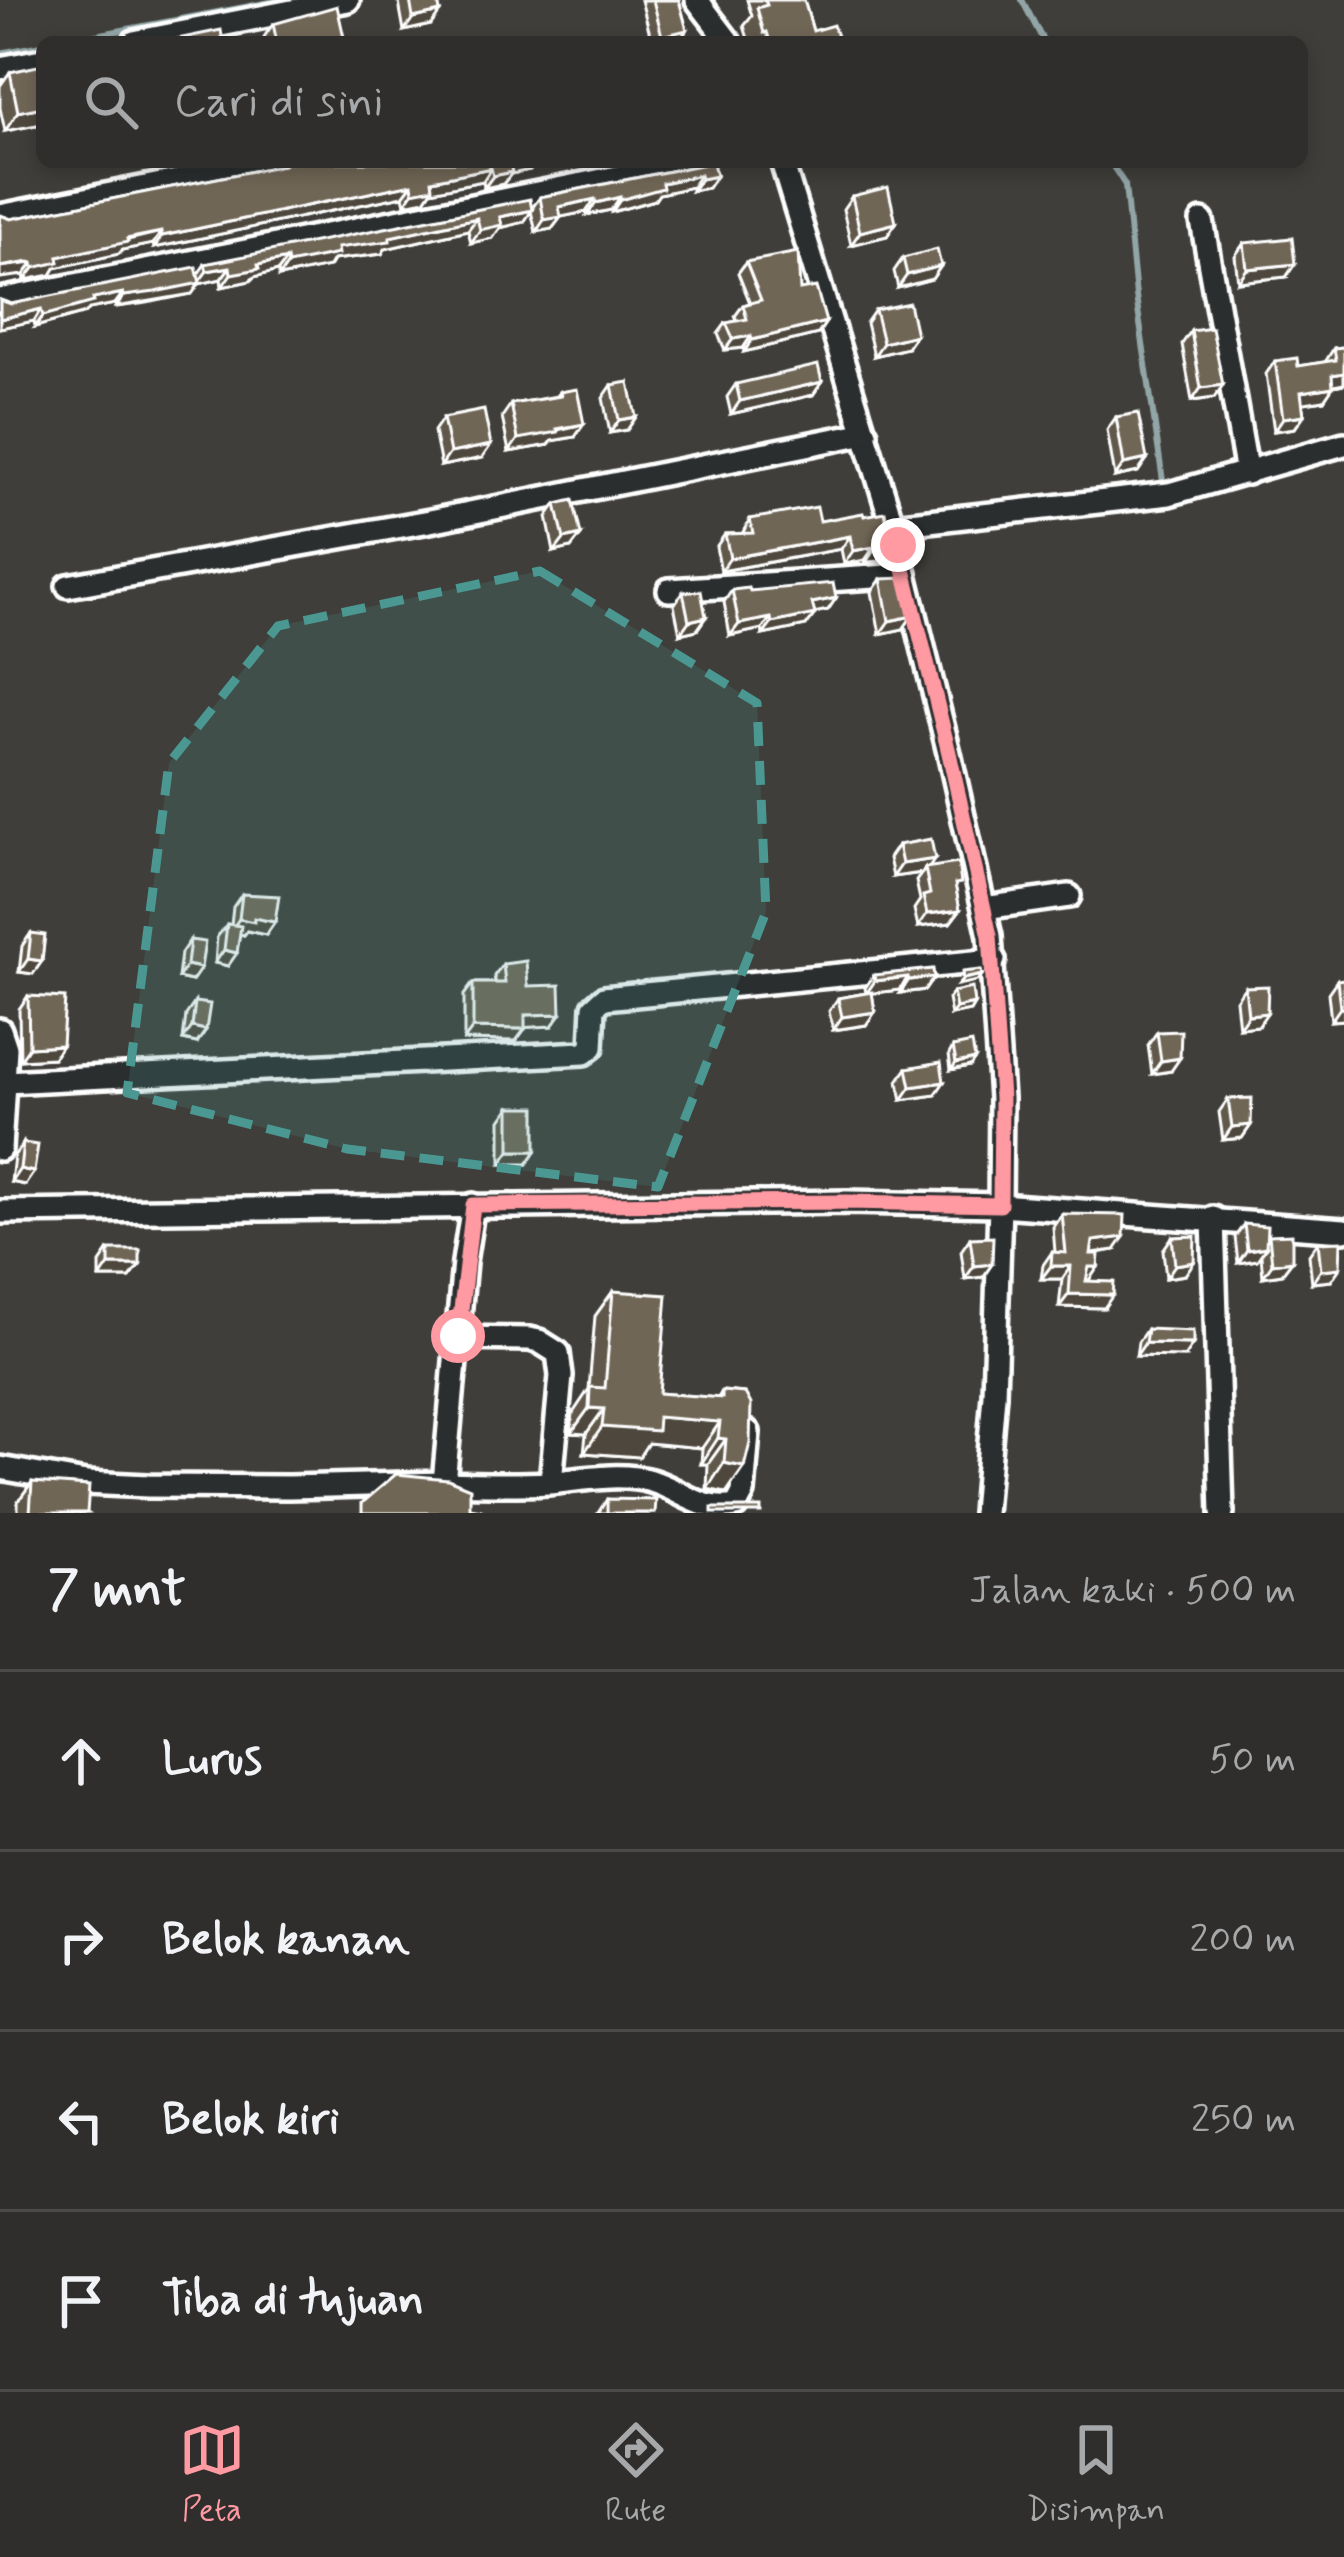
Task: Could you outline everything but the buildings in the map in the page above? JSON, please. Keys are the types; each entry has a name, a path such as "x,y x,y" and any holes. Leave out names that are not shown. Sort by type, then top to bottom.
{"street":[{"path":"165,36 348,0"},
{"path":"697,0 724,36"},
{"path":"0,68 36,61"},
{"path":"0,216 242,168"},
{"path":"0,300 663,168"},
{"path":"784,168 893,525 994,960 1001,1098 1000,1205 985,1513"},
{"path":"1202,221 1247,473"},
{"path":"68,586 430,521 866,433"},
{"path":"893,525 1146,498 1344,444"},
{"path":"669,590 905,575"},
{"path":"984,908 1069,896"},
{"path":"5,1082 584,1053 592,1047 596,1003 610,996 994,960"},
{"path":"0,1030 6,1048 0,1149"},
{"path":"0,1212 847,1202 1000,1205 1344,1230"},
{"path":"444,1483 473,1205"},
{"path":"1201,1218 1222,1513"},
{"path":"457,1338 529,1339 558,1353 561,1366 551,1482"},
{"path":"0,1468 86,1483 148,1486 624,1478 662,1485 711,1511 731,1509 743,1492 748,1427 741,1410"}],"highlighted area":[{"path":"540,571 757,703 766,912 658,1187 347,1149 127,1093 169,763 278,626"}],"waterway":[{"path":"91,36 281,0"},
{"path":"1022,0 1041,36"},
{"path":"0,53 36,46"},
{"path":"1114,168 1125,185 1164,488"}],"route":[{"path":"458,1336 473,1205 1000,1205 1001,1098 994,960 898,545"}]}
